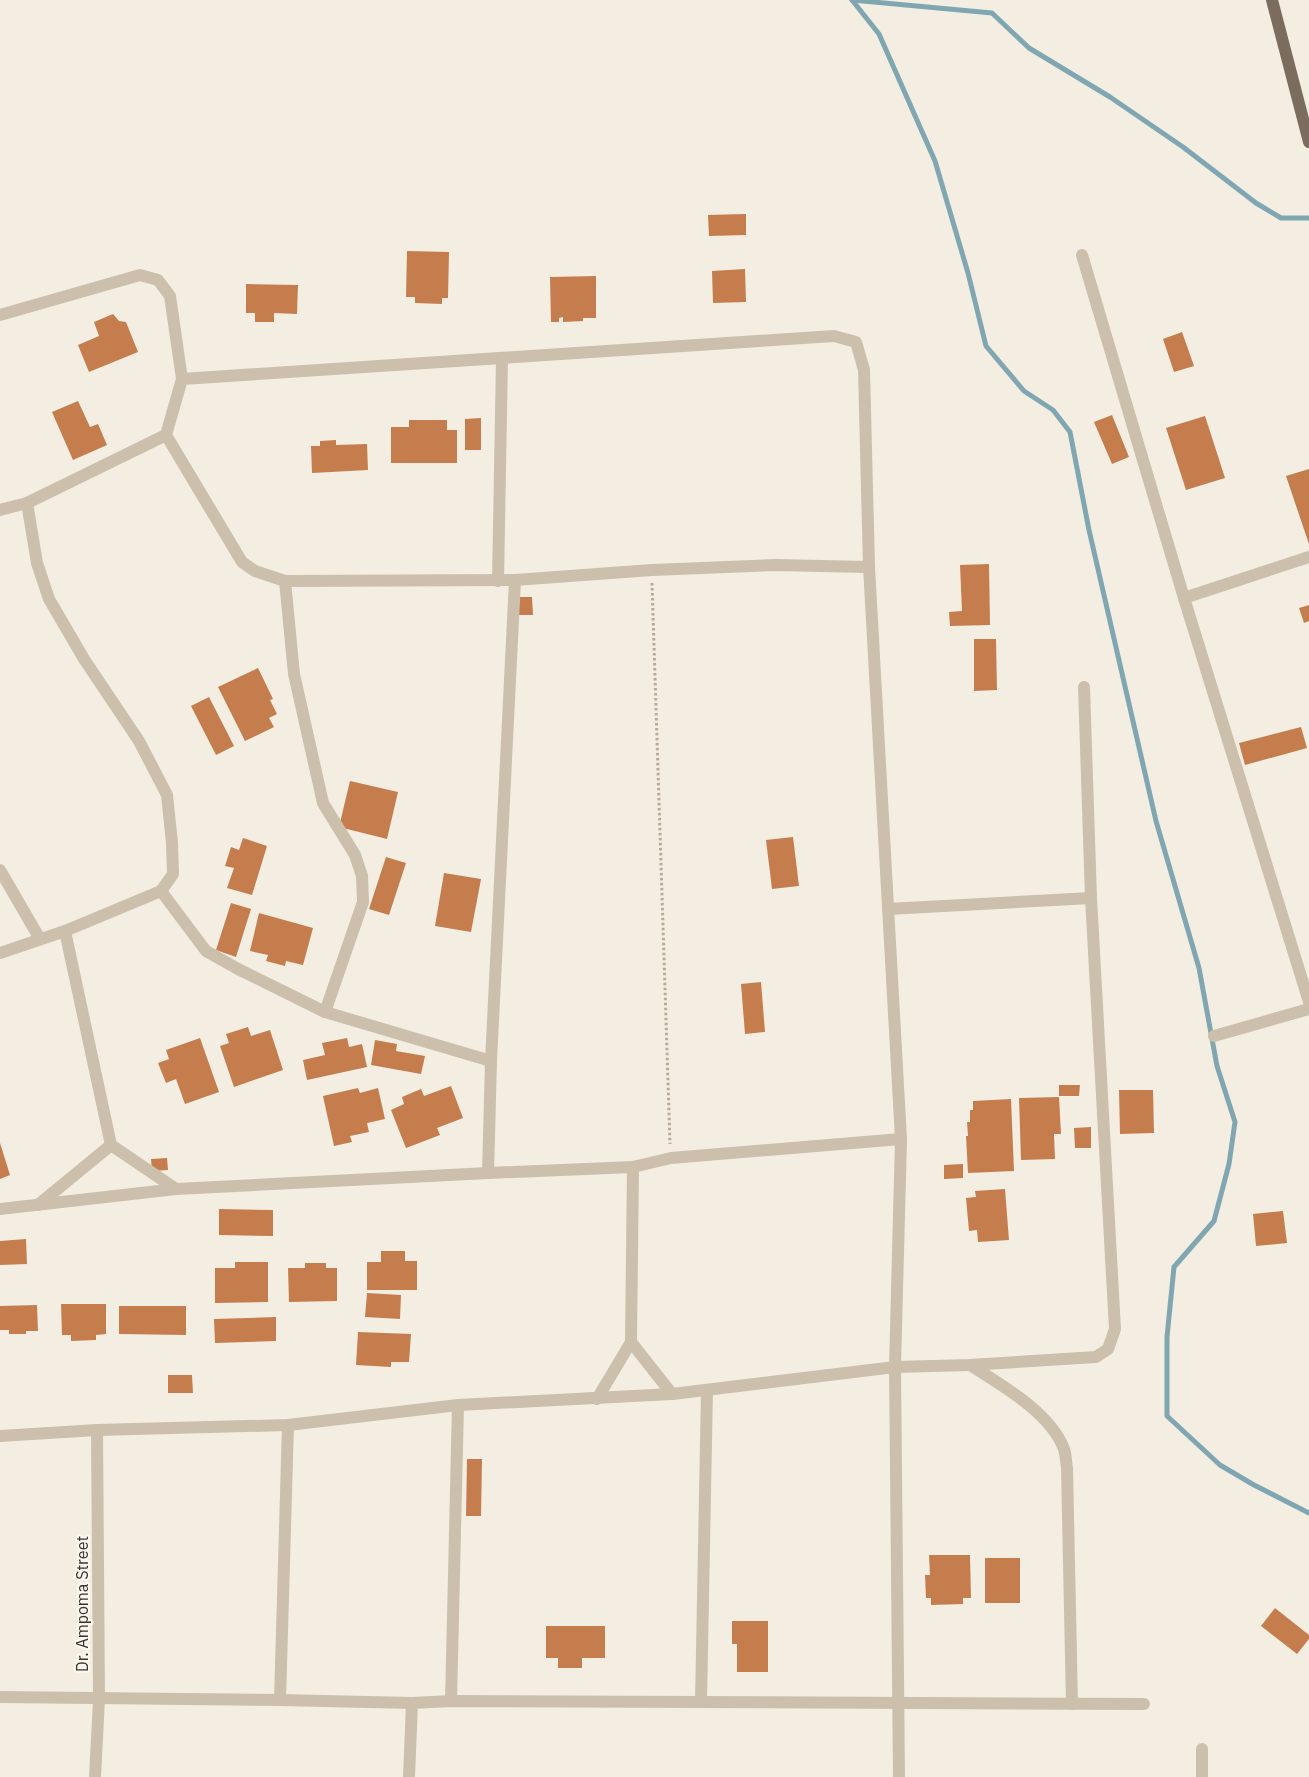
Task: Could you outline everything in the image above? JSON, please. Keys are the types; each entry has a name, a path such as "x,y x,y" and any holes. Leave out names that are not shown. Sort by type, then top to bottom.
{"main road":[{"path":"1272,0 1309,142"}],"street":[{"path":"1082,255 1184,598 1309,1002"},
{"path":"0,315 140,275 158,280 170,296 182,380 166,435 242,562 255,571 285,581 498,581 652,570 775,564 869,567"},
{"path":"182,380 834,336 856,342 864,370 869,567 901,1139 895,1367 899,1777"},
{"path":"498,581 502,358"},
{"path":"0,510 27,503 166,435"},
{"path":"0,953 65,931 161,891 173,874 167,795 139,741 84,659 49,599 37,563 27,503"},
{"path":"1184,598 1309,557"},
{"path":"488,1173 491,1061 515,580"},
{"path":"285,581 294,674 323,803 354,855 362,876 363,902 325,1012"},
{"path":"0,1436 97,1430 288,1425 458,1405 672,1394 895,1367 970,1365 1096,1357 1108,1349 1115,1329 1091,898 1084,687"},
{"path":"0,870 40,939"},
{"path":"161,891 206,951 325,1012 491,1061"},
{"path":"888,909 1091,898"},
{"path":"65,931 111,1145 176,1189"},
{"path":"1214,1036 1309,1009"},
{"path":"0,1209 176,1189 632,1167 671,1158 901,1139"},
{"path":"38,1205 111,1145"},
{"path":"597,1399 631,1342 632,1167"},
{"path":"631,1342 672,1394"},
{"path":"970,1365 1023,1399 1043,1419 1064,1449 1067,1468 1072,1704"},
{"path":"701,1702 707,1390"},
{"path":"451,1701 458,1405"},
{"path":"280,1700 288,1425"},
{"name":"Dr. Ampoma Street","path":"95,1777 99,1699 97,1430"},
{"path":"0,1697 412,1703 451,1701 1144,1704"},
{"path":"408,1777 412,1703"},
{"path":"1202,1748 1202,1777"}],"path":[{"path":"652,570 671,1158"}],"building":[{"path":"746,214 746,235 709,236 708,215"},
{"path":"407,251 449,252 448,298 442,298 442,304 415,303 415,297 406,297"},
{"path":"745,269 746,302 713,303 712,271"},
{"path":"596,276 596,318 583,318 583,321 563,322 563,317 559,318 559,322 551,322 550,277"},
{"path":"246,284 298,285 297,314 274,313 274,322 255,322 255,313 246,313"},
{"path":"113,314 119,321 126,322 138,352 89,372 78,345 99,336 94,322"},
{"path":"1182,332 1194,366 1174,372 1163,339"},
{"path":"78,401 90,427 98,424 107,445 73,460 52,412"},
{"path":"1112,415 1129,457 1112,464 1094,422"},
{"path":"1205,416 1225,478 1186,490 1166,428"},
{"path":"481,418 481,450 465,450 465,419"},
{"path":"409,420 447,420 447,430 457,430 457,463 391,463 391,427 409,427"},
{"path":"336,440 336,445 367,444 368,470 312,473 311,446 320,446 320,441"},
{"path":"1309,469 1309,544 1286,476"},
{"path":"989,564 990,625 950,626 949,612 962,611 960,565"},
{"path":"517,597 532,597 533,615 517,615"},
{"path":"1309,605 1309,621 1304,623 1299,608"},
{"path":"974,639 996,639 997,690 974,691"},
{"path":"258,668 273,699 270,700 277,714 269,718 274,727 245,741 218,687"},
{"path":"209,697 234,746 216,755 191,706"},
{"path":"1301,727 1307,748 1245,765 1239,743"},
{"path":"350,781 398,792 387,839 339,827"},
{"path":"793,837 799,886 772,889 766,840"},
{"path":"243,838 267,846 252,895 227,888 234,868 225,866 231,847 239,850"},
{"path":"386,857 406,863 389,915 369,909"},
{"path":"444,873 481,879 471,932 435,926"},
{"path":"231,903 251,909 236,957 216,950"},
{"path":"259,913 313,928 303,965 286,961 285,966 266,961 268,955 250,951"},
{"path":"761,982 765,1032 745,1034 741,984"},
{"path":"248,1027 251,1036 270,1030 283,1070 234,1087 220,1046 229,1043 226,1034"},
{"path":"200,1038 219,1092 185,1104 176,1079 166,1083 158,1063 169,1059 166,1050"},
{"path":"347,1038 349,1047 362,1044 367,1067 307,1080 303,1060 325,1055 322,1043"},
{"path":"375,1040 397,1044 396,1051 425,1056 421,1074 371,1065"},
{"path":"1059,1085 1080,1085 1079,1096 1059,1096"},
{"path":"451,1086 463,1118 437,1128 440,1135 406,1148 391,1110 404,1104 402,1097 421,1089 424,1096"},
{"path":"358,1088 360,1093 378,1088 385,1119 367,1123 369,1132 350,1136 352,1142 334,1146 323,1096"},
{"path":"1119,1090 1153,1090 1154,1133 1120,1134"},
{"path":"1059,1097 1061,1134 1054,1134 1055,1159 1021,1160 1019,1098"},
{"path":"1011,1099 1014,1171 968,1173 966,1136 968,1136 967,1122 970,1122 970,1110 973,1110 973,1101"},
{"path":"1091,1127 1091,1148 1075,1148 1074,1128"},
{"path":"0,1143 10,1175 0,1179"},
{"path":"167,1158 168,1170 152,1171 151,1159"},
{"path":"963,1164 963,1178 944,1179 944,1165"},
{"path":"1005,1189 1009,1240 978,1242 977,1230 969,1231 966,1198 976,1197 975,1191"},
{"path":"219,1209 273,1210 273,1236 219,1235"},
{"path":"1283,1211 1287,1243 1256,1246 1253,1214"},
{"path":"26,1239 27,1264 0,1265 0,1241"},
{"path":"381,1251 405,1251 405,1261 417,1261 417,1290 367,1290 367,1262 381,1262"},
{"path":"235,1262 268,1262 268,1302 215,1303 215,1268 235,1268"},
{"path":"305,1263 326,1263 326,1268 337,1268 337,1301 289,1302 288,1268 305,1268"},
{"path":"367,1293 401,1295 400,1319 365,1317"},
{"path":"61,1304 106,1304 106,1334 96,1335 96,1340 71,1341 71,1335 62,1335"},
{"path":"37,1305 38,1331 26,1331 26,1334 9,1334 9,1330 0,1330 0,1306"},
{"path":"119,1306 186,1306 186,1335 119,1334"},
{"path":"276,1317 276,1341 215,1343 214,1319"},
{"path":"358,1332 411,1334 409,1362 391,1362 391,1367 356,1365"},
{"path":"168,1375 192,1375 193,1393 168,1393"},
{"path":"467,1459 482,1459 481,1516 466,1516"},
{"path":"929,1555 970,1555 971,1598 963,1598 963,1604 931,1605 931,1598 926,1598 925,1575 930,1575"},
{"path":"985,1558 1020,1558 1020,1603 985,1603"},
{"path":"1275,1608 1309,1635 1309,1639 1297,1654 1261,1626"},
{"path":"732,1621 768,1621 768,1672 737,1672 737,1644 732,1644"},
{"path":"546,1626 605,1626 605,1658 582,1658 582,1668 558,1668 558,1658 546,1658"}],"waterway":[{"path":"852,0 879,34 935,161 968,273 986,346 1024,391 1053,410 1070,432 1089,530 1156,821 1199,968 1217,1066 1235,1122 1229,1164 1214,1221 1174,1267 1167,1337 1167,1416 1220,1465 1309,1513"},
{"path":"852,0 992,13 1029,48 1110,97 1183,147 1256,203 1281,218 1309,218"}]}
